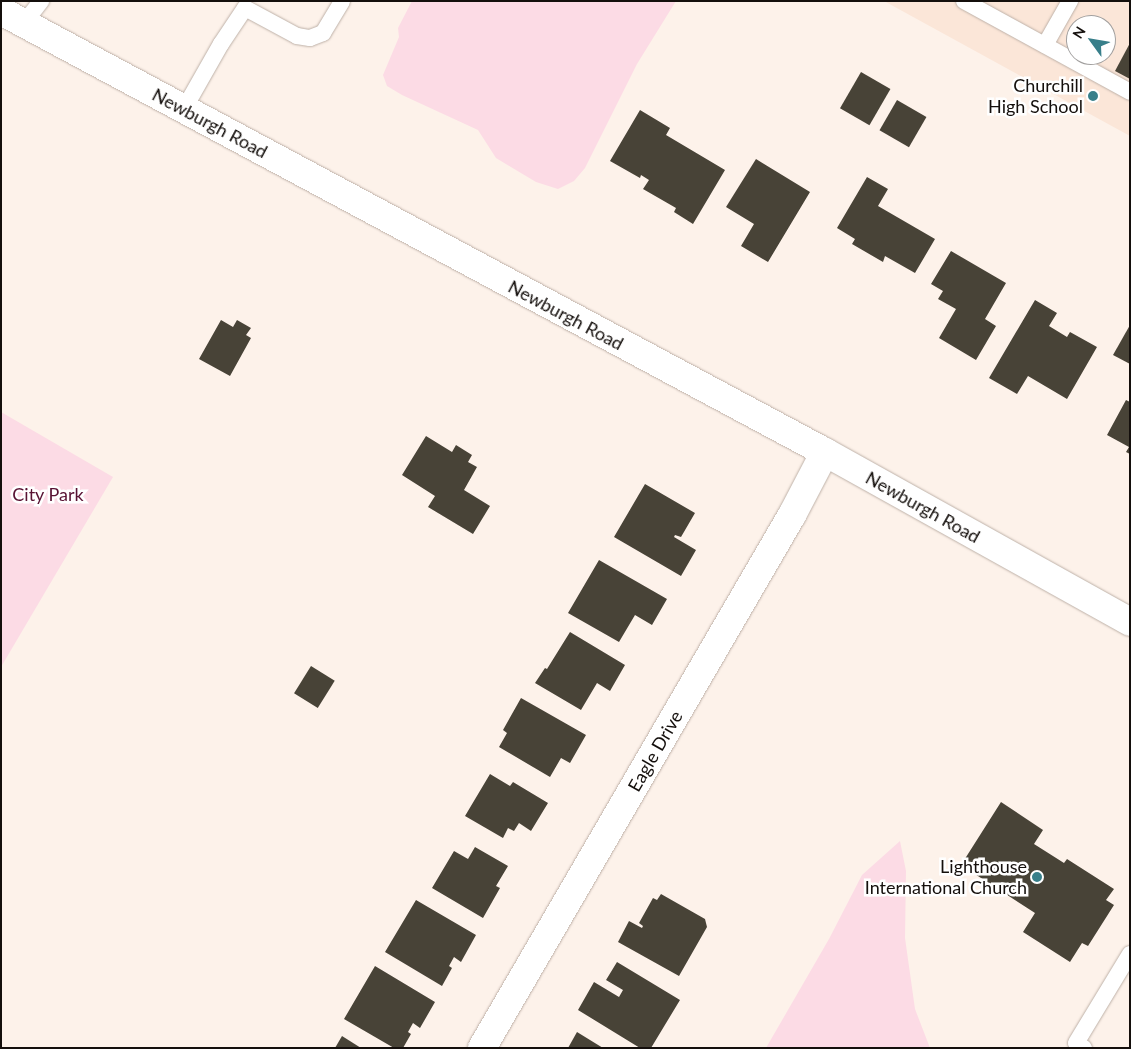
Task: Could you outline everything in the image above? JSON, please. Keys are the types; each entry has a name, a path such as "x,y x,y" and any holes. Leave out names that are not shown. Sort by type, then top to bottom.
{"main road":[{"name":"Newburgh Road","path":"13,17 825,452 1130,622"},
{"name":"Eagle Drive","path":"482,1048 792,514 825,452"}],"lane":[{"path":"13,17 41,1"},
{"path":"184,109 242,4 297,36 310,38 323,33 342,1"},
{"path":"964,1 1130,92"},
{"path":"1045,45 1070,1"},
{"path":"1084,1048 1076,1043 1130,954"}],"shaded area":[{"name":"Churchill High School","path":"884,1 1130,1 1130,136"}],"green space":[{"path":"412,1 676,1 637,64 585,168 574,181 558,189 536,182 496,158 478,130 402,95 387,86 383,75 399,37 398,28"},
{"name":"City Park","path":"1,412 113,477 1,667"},
{"path":"900,841 906,871 905,938 915,1009 930,1048 766,1048 829,939 862,875"}],"building":[{"path":"1130,43 1130,79 1115,71"},
{"path":"861,72 890,89 869,125 840,108"},
{"path":"897,100 926,117 909,147 880,130"},
{"path":"640,110 670,128 666,135 725,170 693,224 674,212 676,208 643,189 649,180 641,175 640,178 610,161"},
{"path":"756,159 810,192 768,262 741,246 754,224 726,207"},
{"path":"867,177 888,189 878,206 935,239 915,273 885,256 883,262 852,244 855,239 837,228"},
{"path":"951,251 1006,283 985,319 996,326 976,360 939,338 956,309 938,299 943,291 931,284"},
{"path":"1035,300 1057,313 1049,326 1067,337 1070,332 1097,347 1067,399 1028,376 1017,394 989,378"},
{"path":"221,320 233,327 237,320 251,328 246,335 251,338 230,376 199,359"},
{"path":"1130,325 1130,364 1113,355"},
{"path":"1126,400 1130,402 1130,454 1126,452 1129,447 1107,435"},
{"path":"426,436 452,452 456,445 472,455 468,462 477,467 464,490 490,506 473,534 428,507 435,496 402,475"},
{"path":"645,484 695,513 681,537 675,535 674,537 696,550 681,576 614,537"},
{"path":"599,560 667,599 652,625 635,615 619,642 568,613"},
{"path":"570,632 625,665 610,691 597,683 581,710 535,683 545,668 547,669"},
{"path":"311,666 335,681 318,708 294,693"},
{"path":"521,698 586,735 570,763 561,758 550,777 499,747 507,733 503,730"},
{"path":"490,774 510,786 513,782 548,803 531,831 519,823 514,831 508,828 503,838 465,816"},
{"name":"Lighthouse International Church","path":"1001,802 1043,830 1034,844 1064,863 1067,859 1114,889 1106,900 1114,905 1088,946 1082,943 1070,962 1023,932 1035,913 961,865"},
{"path":"475,847 508,866 496,886 500,888 483,918 432,888 454,851 468,859"},
{"path":"661,894 705,919 707,927 679,976 618,942 629,921 642,928 643,926 639,923 653,898 657,900"},
{"path":"416,900 476,935 461,962 454,957 449,966 452,968 442,986 385,952"},
{"path":"617,962 680,1000 651,1048 640,1048 578,1010 594,982 619,997 623,990 606,980"},
{"path":"375,966 435,1002 420,1028 413,1023 408,1032 411,1034 403,1048 394,1048 344,1019"},
{"path":"577,1032 603,1048 568,1048"},
{"path":"342,1036 361,1048 335,1048"}],"place":[{"name":"Churchill High School","path":"1093,96"},
{"name":"Lighthouse International Church","path":"1037,877"}]}
